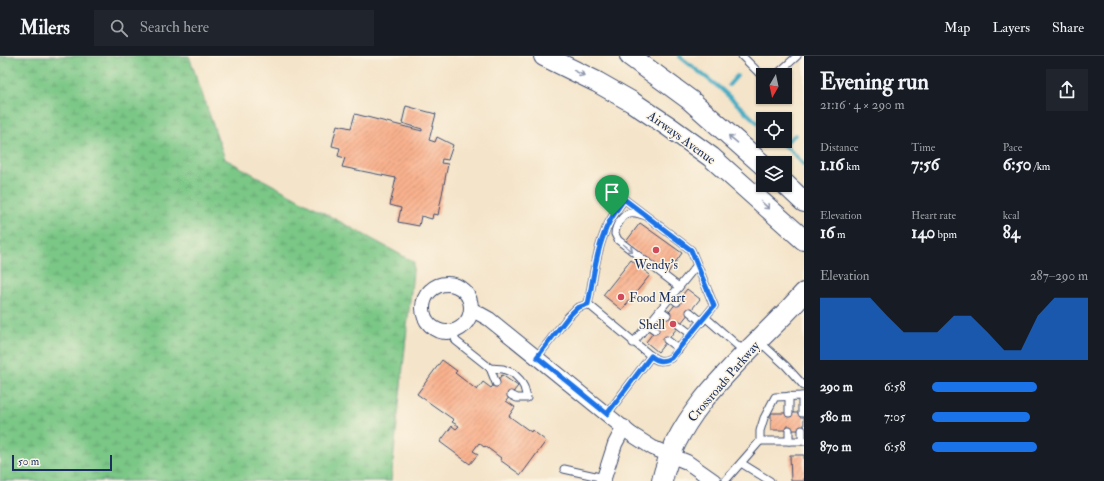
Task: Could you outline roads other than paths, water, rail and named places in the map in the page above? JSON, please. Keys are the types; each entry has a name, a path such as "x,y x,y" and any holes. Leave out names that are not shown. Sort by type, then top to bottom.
{"main road":[{"name":"Airways Avenue","path":"544,56 597,82 632,102 668,126 711,157 802,242"},
{"path":"630,56 690,100 756,159"},
{"path":"802,299 804,280"},
{"name":"Crossroads Parkway","path":"662,481 670,455 687,421 700,404 752,346 802,299"}],"street":[{"path":"445,284 451,284 459,287 466,293 470,300 471,309 468,319 463,326 452,331 442,332 434,329 424,316 422,308 425,297 430,290 445,284"},
{"path":"471,309 489,319 624,428 653,448 687,462 714,481"},
{"path":"603,480 615,444 624,428"}],"lane":[{"path":"742,56 756,70"},
{"path":"784,68 797,56"},
{"path":"624,199 691,250 714,306 671,358 664,362 656,360 633,343 588,304 604,233 612,216 624,199"},
{"path":"649,217 636,213 624,215 616,226 615,233 618,240 679,287"},
{"path":"633,343 697,265"},
{"path":"671,297 677,302"},
{"path":"537,357 568,317 577,308 588,304"},
{"path":"660,310 667,315"},
{"path":"690,312 786,366 804,386"},
{"path":"648,325 655,330"},
{"path":"679,325 691,334"},
{"path":"452,331 456,341 490,368 496,383"},
{"path":"667,340 679,349"},
{"path":"607,414 651,356"},
{"path":"490,368 503,369 513,373 520,380 527,398 517,398 511,395"},
{"path":"789,396 789,413"},
{"path":"725,481 760,441 760,431 764,418 775,397 803,396 802,413"},
{"path":"789,430 789,441"},
{"path":"760,441 803,441 802,430"},
{"path":"740,463 770,481"},
{"path":"564,469 603,480"}],"waterway":[{"path":"679,56 721,89 756,122"},
{"path":"729,85 737,76"},
{"path":"787,148 804,165"}],"place":[{"name":"Wendy's","path":"656,250"},
{"name":"Food Mart","path":"621,297"},
{"name":"Shell","path":"673,324"}]}
